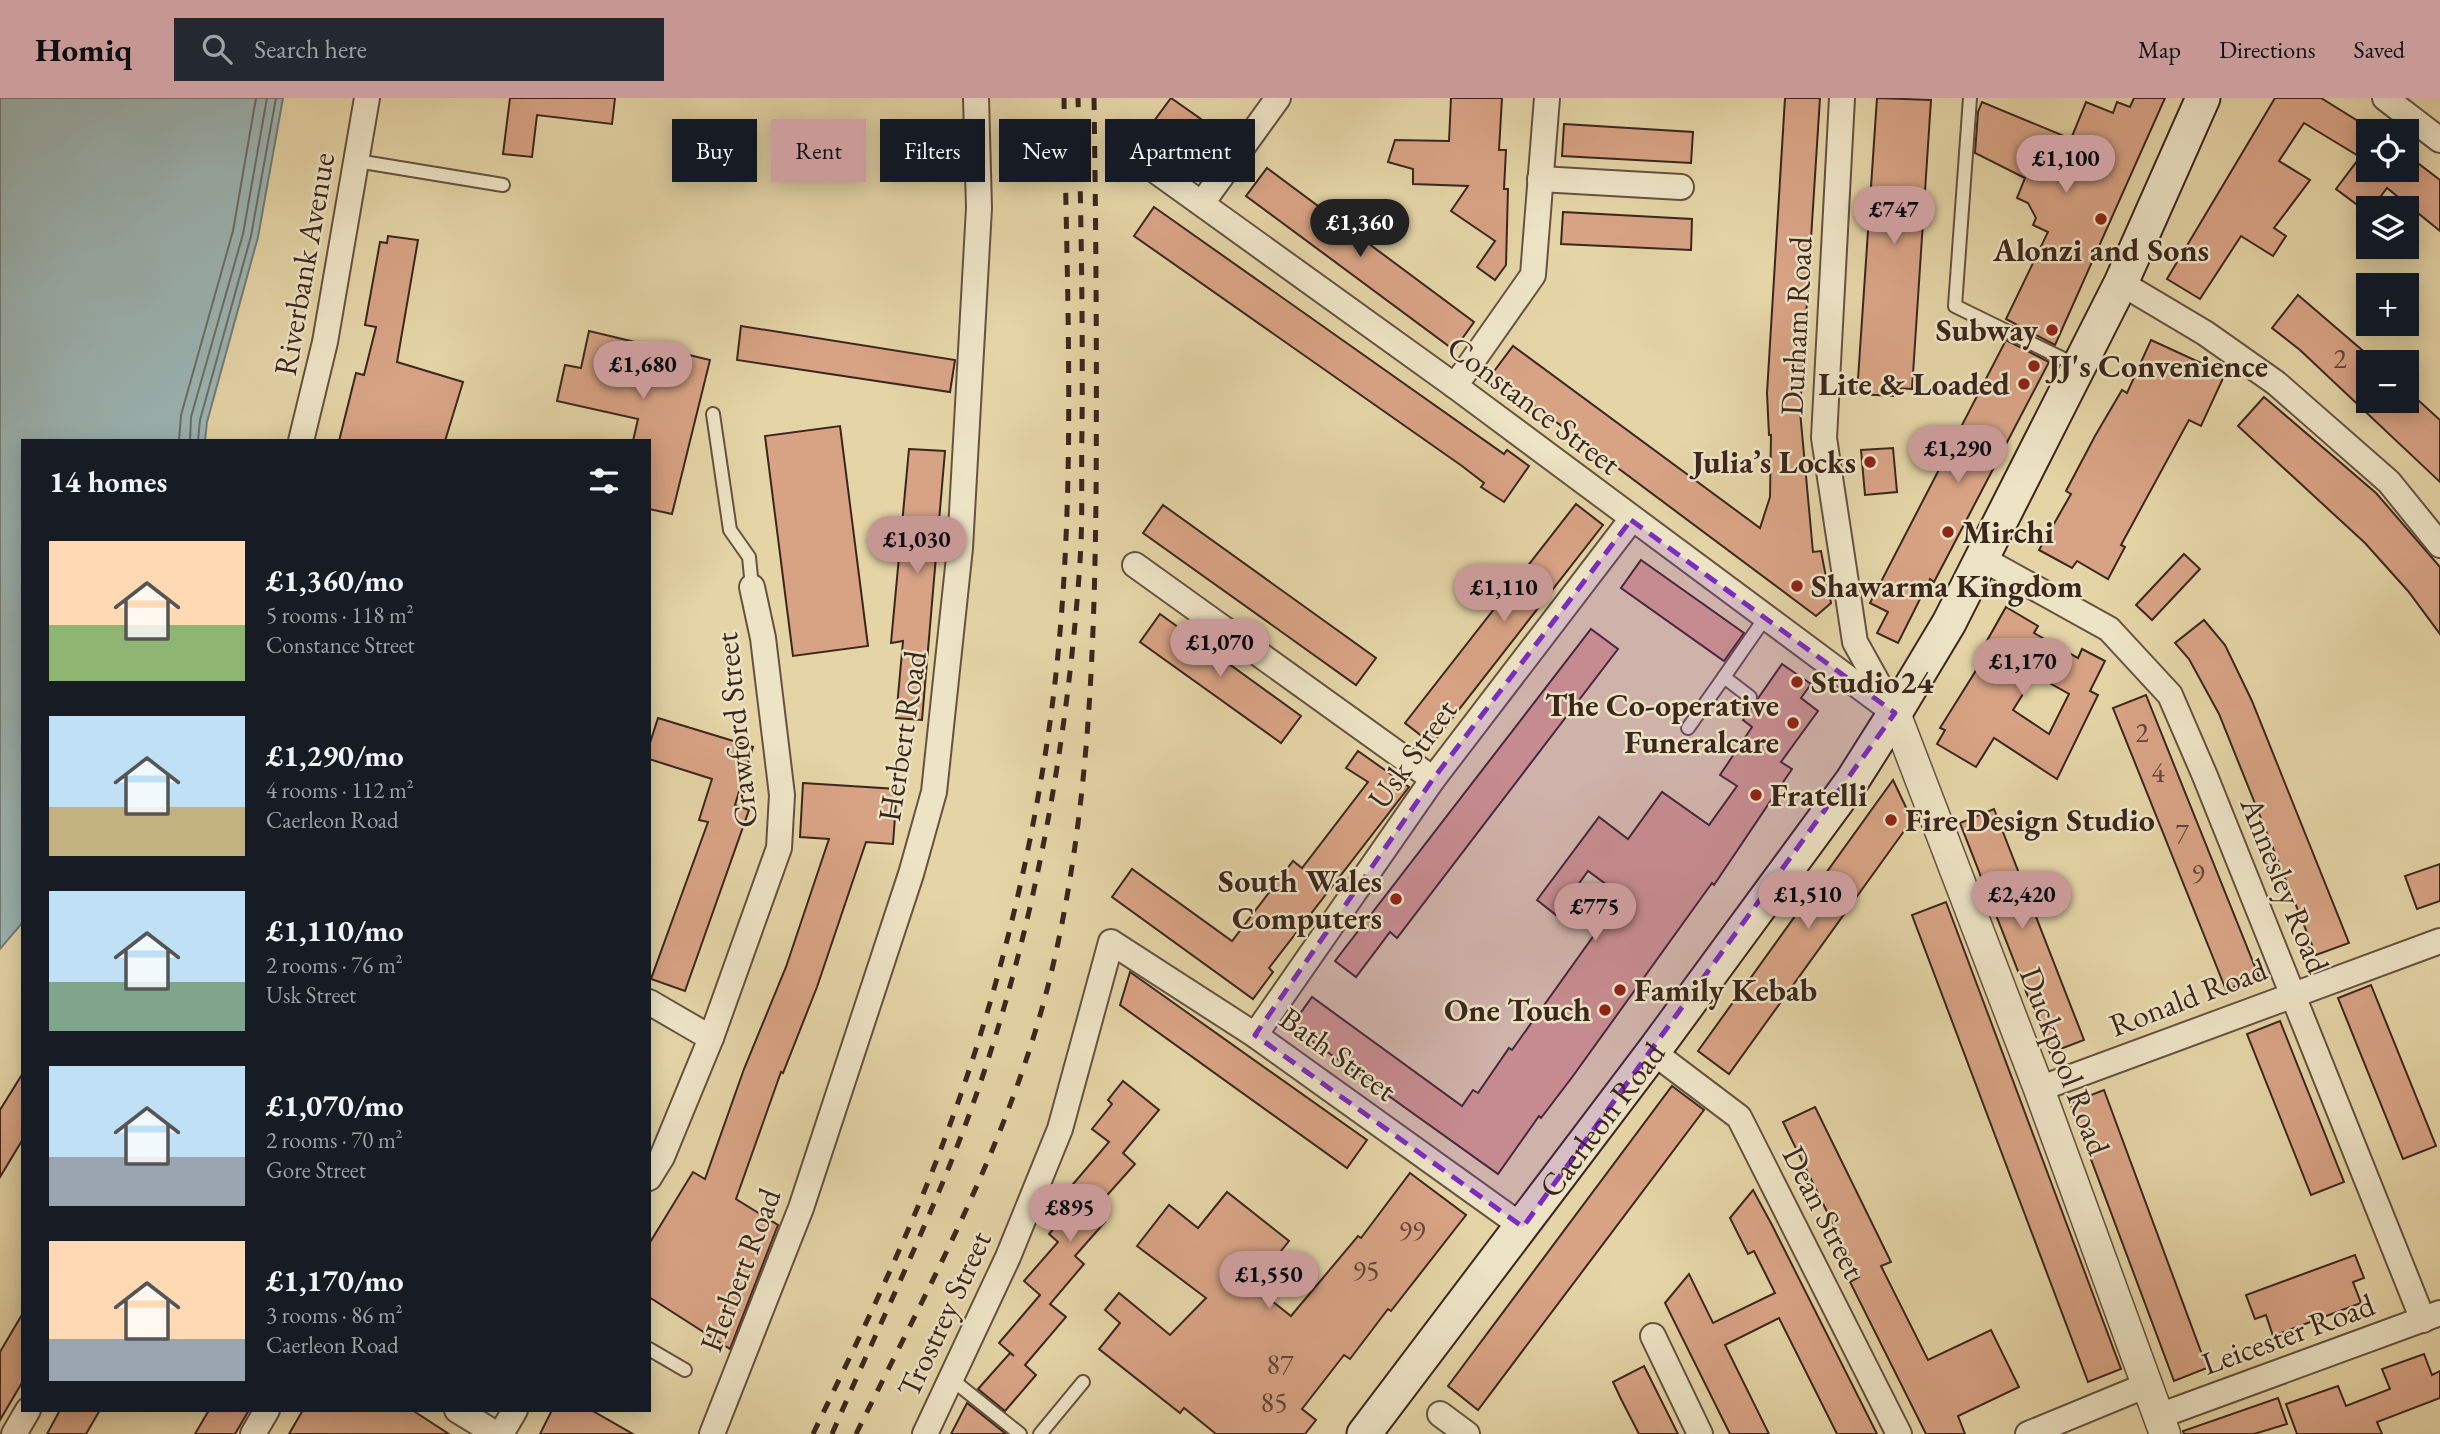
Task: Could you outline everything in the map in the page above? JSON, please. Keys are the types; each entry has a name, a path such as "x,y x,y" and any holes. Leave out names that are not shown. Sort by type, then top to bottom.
{"main road":[{"name":"Caerleon Road","path":"1364,1434 1653,1052 1852,780 1895,713 1949,623 2120,283 2203,98"}],"street":[{"name":"Riverbank Avenue","path":"302,439 323,355 367,98"},
{"name":"Herbert Road","path":"712,1434 801,1208 911,874 934,792 961,534 979,208 976,98"},
{"path":"1202,203 1278,98"},
{"path":"1455,386 1533,275 1547,98"},
{"name":"Durham Road","path":"1842,98 1824,438 1855,642 1895,713"},
{"path":"2385,98 2440,140"},
{"path":"1540,179 1681,187"},
{"name":"Constance Street","path":"1172,182 1455,386 1631,520 1895,713"},
{"path":"2120,283 2205,333 2276,383 2389,482 2440,545"},
{"name":"Usk Street","path":"1255,1035 1433,779 1631,520"},
{"name":"Annesley Road","path":"1981,558 2109,629 2170,695 2292,993 2431,1317"},
{"path":"1135,565 1433,779"},
{"name":"Crawford Street","path":"651,1170 657,1146 711,1038 779,848 784,815 763,638 752,587"},
{"name":"Duckpool Road","path":"1895,713 2039,1089 2162,1425"},
{"name":"Ronald Road","path":"2039,1089 2292,993 2440,941"},
{"name":"Bath Street","path":"1111,942 1255,1035 1522,1227"},
{"name":"Trostrey Street","path":"925,1434 1008,1257 1060,1129 1111,942"},
{"path":"651,1003 711,1038"},
{"name":"Dean Street","path":"1653,1052 1739,1117 1899,1434"},
{"name":"Leicester Road","path":"2162,1425 2431,1317"},
{"path":"1653,1336 1700,1434"},
{"path":"2028,1434 2147,1385"},
{"path":"14,1434 27,1412"},
{"path":"253,1434 266,1412"},
{"path":"460,1412 499,1434 514,1412"},
{"path":"1440,1414 1467,1434"}],"lane":[{"path":"1970,98 1955,306 2078,366"},
{"path":"357,161 503,185"},
{"path":"713,414 730,530 749,557 752,587"},
{"path":"1688,728 1765,618"},
{"path":"1724,677 1751,697"},
{"path":"651,1350 685,1370"},
{"path":"950,1378 1020,1434"},
{"path":"1040,1434 1083,1382"}],"highlighted area":[{"path":"1631,520 1895,713 1523,1227 1255,1035 1433,779"}],"water":[{"path":"0,98 283,98 258,237 207,422 205,439 21,439 21,924 0,949"}],"building":[{"path":"510,98 615,98 612,124 537,115 532,157 503,154"},
{"path":"1171,98 1201,119 1155,119"},
{"path":"1451,98 1502,98 1499,150 1506,150 1506,265 1495,280 1477,267 1495,241 1451,211 1468,186 1413,184 1413,169 1388,162 1395,140 1449,141"},
{"path":"1785,98 1820,98 1800,411 1813,552 1821,551 1831,603 1816,616 1492,374 1513,346 1760,528 1770,497 1771,435 1767,393"},
{"path":"1877,98 1931,100 1912,389 1894,388 1893,396 1857,394"},
{"path":"2134,98 2165,98 2055,345 2006,319 2048,232 2033,225 2036,218 2028,203 2017,198 2025,178 1975,153 1978,112 1982,102 2071,139 2086,102 2113,113 2117,102 2130,107"},
{"path":"2275,98 2321,98 2356,120 2356,155 2304,123 2279,161 2310,180 2274,228 2286,236 2273,256 2241,236 2200,299 2167,279"},
{"path":"1564,124 1693,132 1691,163 1562,156"},
{"path":"2356,162 2356,182 2419,182 2419,164 2440,180 2440,231 2419,214 2419,196 2397,196 2387,188 2381,196 2356,196 2356,204 2336,189"},
{"path":"1267,168 1474,322 1454,350 1246,196"},
{"path":"1154,207 1504,454 1507,450 1529,466 1504,502 1481,487 1484,483 1462,466 1134,236"},
{"path":"1563,212 1692,219 1691,250 1561,244"},
{"path":"388,236 418,240 397,362 463,382 446,439 340,439 356,373 364,375 376,327 365,325 380,242 387,243"},
{"path":"2298,295 2362,350 2356,350 2356,403 2300,350 2272,328"},
{"path":"741,326 955,360 950,392 737,360"},
{"path":"589,331 710,360 672,514 651,509 651,439 633,439 638,419 557,401 565,365 581,368"},
{"path":"2006,340 2049,362 1934,582 1930,579 1898,643 1877,633 1888,612 1870,603"},
{"path":"2151,340 2225,374 2201,426 2189,420 2121,545 2125,547 2108,579 2077,561 2072,568 2039,550 2071,494 2066,491 2095,436 2122,390 2127,393"},
{"path":"2264,397 2376,493 2440,567 2440,634 2408,591 2365,543 2238,426"},
{"path":"2419,401 2440,420 2440,482 2367,413 2419,413"},
{"path":"840,426 868,646 793,656 765,436"},
{"path":"1893,448 1897,492 1865,495 1861,450"},
{"path":"909,449 945,451 922,720 896,718 903,641 891,643"},
{"path":"1576,504 1603,525 1432,744 1405,723"},
{"path":"1163,505 1376,658 1356,685 1143,533"},
{"path":"2184,554 2200,569 2152,620 2136,605"},
{"path":"1641,560 1744,633 1724,661 1621,588"},
{"path":"2006,607 2038,626 2034,633 2078,658 2082,649 2105,661 2090,691 2098,695 2057,779 1994,738 1976,767 1937,744 1945,730 1940,728 1985,656 1980,653","holes":["2035,675 2069,694 2049,734 2013,710"]},
{"path":"1160,614 1301,716 1281,743 1140,642"},
{"path":"2204,620 2225,645 2252,701 2349,943 2316,955 2219,714 2189,659 2175,643"},
{"path":"1591,629 1618,649 1397,938 1390,932 1356,977 1335,961"},
{"path":"1782,664 1811,684 1801,698 1818,711 1781,762 1792,769 1714,885 1712,883 1573,1076 1541,1118 1539,1116 1498,1174 1291,1026 1312,997 1462,1106 1473,1090 1478,1093 1509,1048 1512,1050 1622,896 1588,871 1556,915 1537,900 1599,817 1628,839 1662,792 1709,825 1737,786 1720,775 1752,727 1743,720"},
{"path":"2146,695 2259,977 2226,990 2113,708"},
{"path":"658,718 753,747 735,805 749,810 685,991 651,979 708,822 699,820 712,779 651,760 651,740"},
{"path":"1358,751 1409,787 1269,968 1273,972 1253,999 1112,897 1132,869 1232,941 1293,861 1302,868 1368,782 1346,768"},
{"path":"1893,780 1912,820 1729,1074 1698,1051"},
{"path":"803,783 897,789 893,844 866,842 817,987 783,1073 781,1072 736,1199 778,1225 730,1349 651,1298 651,1241 693,1172 705,1179 744,1069 786,967 829,839 800,837"},
{"path":"1994,809 2084,1040 2050,1053 1960,823"},
{"path":"2440,864 2440,901 2417,909 2405,876"},
{"path":"1946,902 2121,1369 2088,1382 1912,915"},
{"path":"1130,972 1367,1140 1347,1168 1120,1005"},
{"path":"2371,985 2436,1146 2403,1159 2338,998"},
{"path":"2280,1021 2344,1182 2311,1195 2247,1034"},
{"path":"21,1076 21,1142 0,1177 0,1110"},
{"path":"1123,1081 1159,1110 1123,1153 1135,1164 1092,1212 1105,1222 1075,1256 1084,1264 1050,1304 1066,1317 1025,1365 1036,1375 1005,1411 978,1389 1010,1353 1014,1356 999,1343 1040,1295 1024,1281 1058,1242 1049,1234 1078,1200 1085,1206 1068,1190 1109,1142 1092,1129 1112,1104 1108,1100"},
{"path":"1672,1086 1704,1110 1478,1410 1448,1386"},
{"path":"2104,1090 2207,1368 2174,1381 2070,1103"},
{"path":"1815,1107 1891,1262 1881,1266 1928,1360 1991,1330 2019,1387 1958,1416 1965,1434 1926,1434 1850,1282 1859,1277 1783,1122"},
{"path":"1410,1173 1466,1215 1391,1311 1388,1309 1350,1359 1344,1355 1302,1409 1316,1420 1305,1434 1216,1434 1184,1408 1180,1413 1099,1349 1120,1323 1105,1310 1119,1293 1170,1335 1206,1298 1137,1246 1169,1205 1198,1228 1227,1192 1289,1241 1253,1286 1291,1316 1358,1236 1361,1238"},
{"path":"1753,1190 1877,1434 1837,1434 1779,1318 1725,1345 1769,1434 1730,1434 1665,1303 1689,1274 1713,1323 1775,1293 1754,1251 1748,1254 1730,1218"},
{"path":"2355,1255 2364,1278 2353,1282 2361,1303 2273,1336 2266,1315 2255,1319 2246,1295"},
{"path":"21,1316 21,1384 0,1420 0,1352"},
{"path":"2424,1354 2432,1375 2440,1371 2440,1398 2377,1422 2382,1434 2297,1434 2286,1404 2338,1386 2346,1406 2390,1389 2382,1369"},
{"path":"1644,1366 1678,1434 1639,1434 1621,1399 1613,1382"},
{"path":"2278,1398 2287,1424 2254,1434 2184,1434 2183,1431"},
{"path":"967,1403 1006,1434 951,1434"},
{"path":"59,1412 99,1412 86,1434 47,1434"},
{"path":"208,1412 248,1412 235,1434 195,1434"},
{"path":"302,1412 415,1412 449,1434 289,1434"},
{"path":"551,1412 594,1412 633,1434 540,1434"}],"railway":[{"path":"813,1434 901,1246 964,1085 1005,948 1036,809 1055,680 1067,514 1069,431 1064,98"},
{"path":"832,1434 928,1217 980,1084 1018,956 1047,826 1067,694 1081,546 1082,305 1078,98"},
{"path":"856,1434 965,1213 1012,1100 1049,982 1073,863 1086,743 1093,622 1096,500 1094,98"}],"place":[{"name":"Alonzi and Sons","path":"2101,219"},
{"name":"Subway","path":"2052,330"},
{"name":"JJ's Convenience","path":"2034,366"},
{"name":"Lite & Loaded","path":"2024,384"},
{"name":"Julia’s Locks","path":"1870,462"},
{"name":"Mirchi","path":"1948,532"},
{"name":"Shawarma Kingdom","path":"1797,586"},
{"name":"Studio24","path":"1797,682"},
{"name":"The Co-operative Funeralcare","path":"1793,723"},
{"name":"Fratelli","path":"1756,795"},
{"name":"Fire Design Studio","path":"1891,820"},
{"name":"South Wales Computers","path":"1396,899"},
{"name":"Family Kebab","path":"1620,990"},
{"name":"One Touch","path":"1605,1010"}]}
